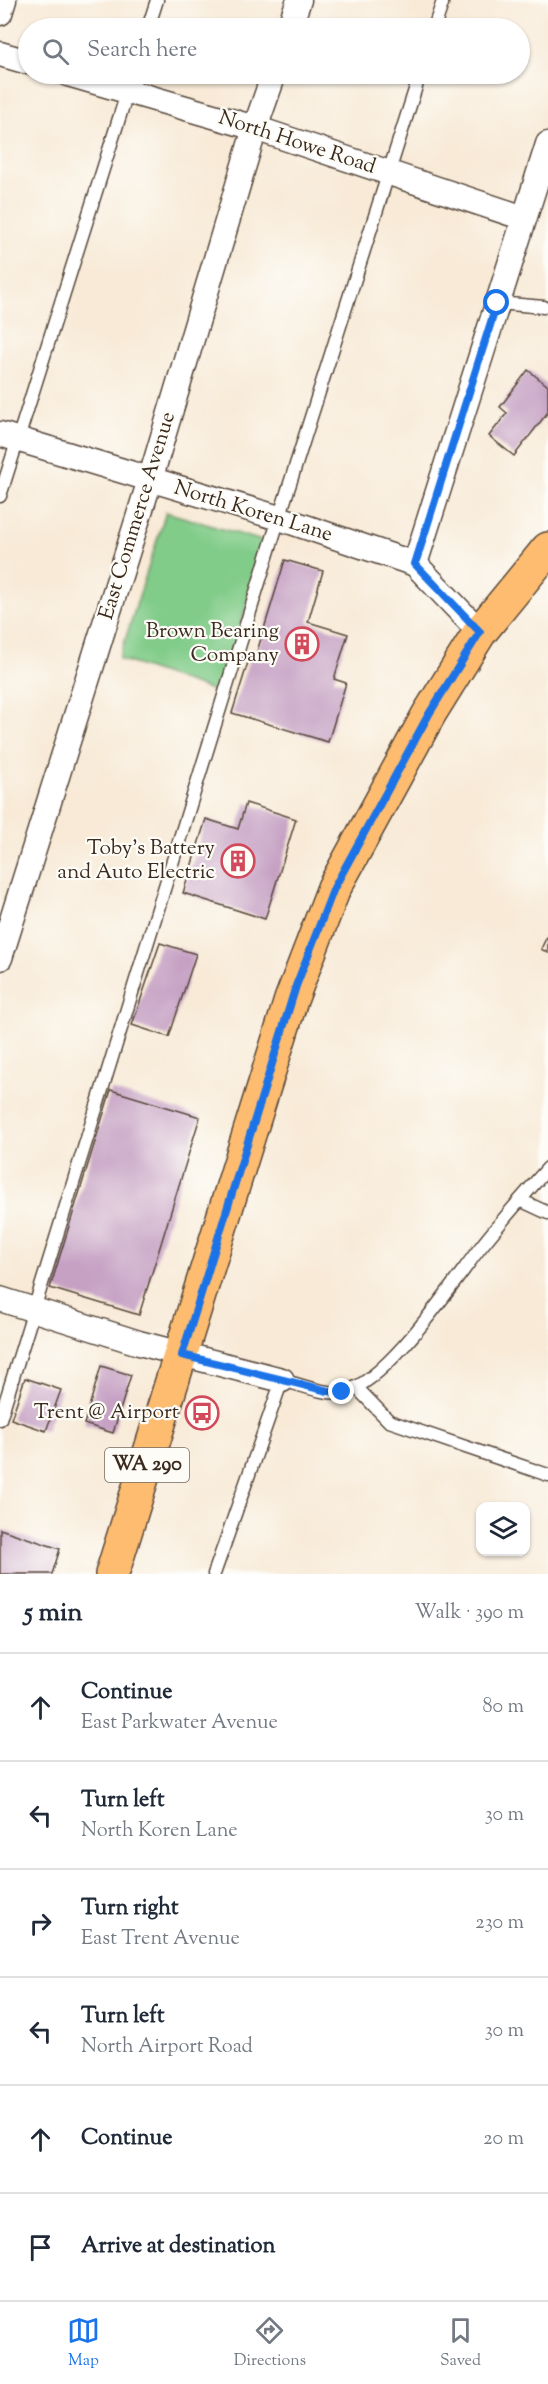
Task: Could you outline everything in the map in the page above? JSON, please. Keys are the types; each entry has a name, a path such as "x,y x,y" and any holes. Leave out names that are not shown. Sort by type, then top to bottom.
{"main road":[{"name":"WA 290","path":"112,1574 296,986 334,888 417,735 480,632 548,549"}],"street":[{"path":"0,13 4,0"},
{"path":"293,18 299,0"},
{"path":"0,54 18,59"},
{"name":"North Howe Road","path":"135,84 255,128 524,218"},
{"name":"East Commerce Avenue","path":"0,958 150,480 255,128 270,84"},
{"path":"415,564 548,144"},
{"name":"North Koren Lane","path":"9,437 279,518 415,564 480,632"},
{"path":"0,1299 182,1355 282,1380"}],"lane":[{"path":"151,18 157,0"},
{"path":"437,18 442,4"},
{"path":"0,496 9,437 129,84"},
{"path":"0,1419 279,518 417,84"},
{"path":"497,303 547,306"},
{"path":"214,1574 282,1380 335,1393 356,1387 377,1372 410,1338 548,1168"},
{"path":"520,1200 548,1213"},
{"path":"356,1387 389,1421 548,1475"}],"green space":[{"path":"166,512 266,542 220,693 119,659"}],"building":[{"path":"528,370 548,386 548,412 514,456 489,436 507,413 500,407"},
{"name":"Brown Bearing Company","path":"285,560 323,571 308,622 348,634 334,679 346,683 328,742 232,713 251,653 256,655"},
{"name":"Toby's Battery and Auto Electric","path":"246,803 296,819 265,919 183,893 206,819 238,829"},
{"path":"548,934 548,953 541,949"},
{"path":"160,943 196,954 169,1037 132,1025"},
{"path":"111,1090 200,1117 139,1315 50,1288"},
{"path":"101,1366 131,1375 113,1433 84,1424"},
{"path":"25,1378 61,1390 46,1431 11,1419"},
{"path":"0,1529 60,1549 52,1574 0,1574"}],"place":[{"name":"Brown Bearing Company","path":"302,644"},
{"name":"Toby's Battery and Auto Electric","path":"238,861"},
{"name":"Trent @ Airport","path":"202,1413"}],"route":[{"path":"342,1392 335,1393 182,1355 296,986 334,888 429,714 480,632 415,564 497,303"}]}
